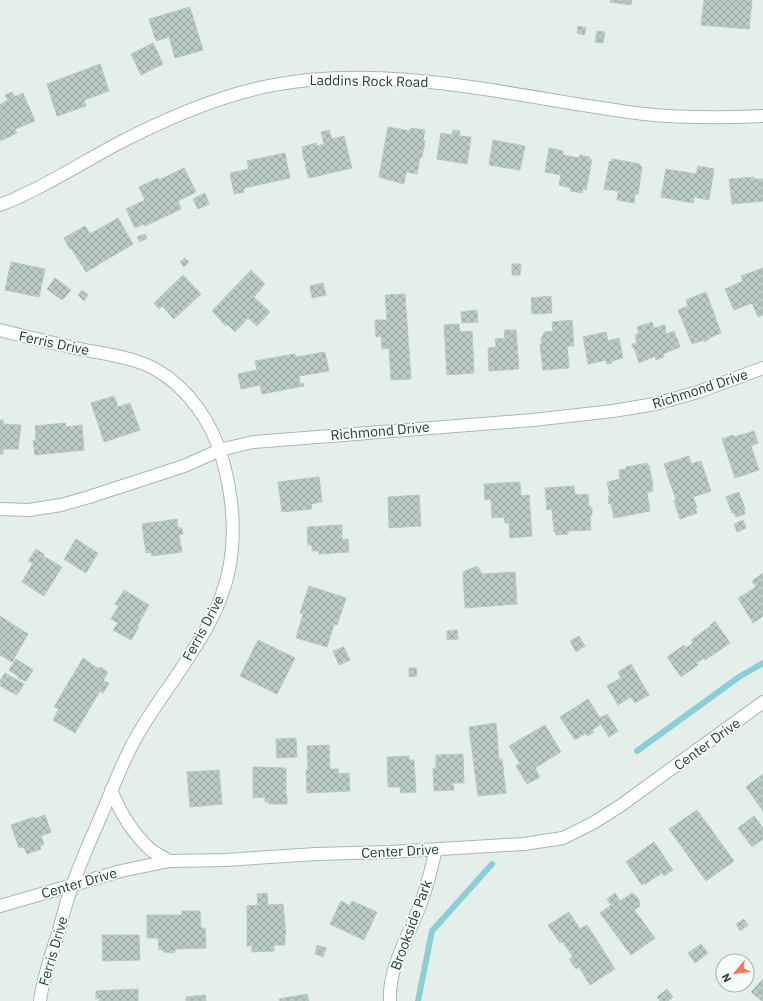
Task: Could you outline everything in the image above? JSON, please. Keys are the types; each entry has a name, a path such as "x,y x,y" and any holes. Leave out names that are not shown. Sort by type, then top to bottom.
{"street":[{"name":"Laddins Rock Road","path":"0,205 42,186 116,145 186,111 206,103 247,91 303,80 359,78 433,82 646,114 688,117 763,116"},
{"name":"Ferris Drive","path":"0,330 138,362 153,368 176,384 194,403 211,430 220,450 230,488 232,508 232,553 226,584 213,615 201,636 131,746 111,790 73,884 46,972 40,1001"},
{"name":"Richmond Drive","path":"0,509 29,510 61,505 184,466 220,450 253,442 533,420 613,411 655,404 698,392 763,368"},
{"name":"Center Drive","path":"0,906 73,884 169,861 225,860 316,854 390,852 524,844 562,838 592,823 620,806 763,702"},
{"path":"111,790 118,808 133,829 151,850 169,861"},
{"name":"Brookside Park","path":"390,1001 393,973 420,907 436,849"}],"building":[{"path":"611,0 632,0 631,5 610,2"},
{"path":"704,0 752,0 749,29 701,25"},
{"path":"190,7 203,50 175,58 169,37 156,41 149,19"},
{"path":"578,26 586,28 584,35 577,33"},
{"path":"597,31 605,32 603,43 595,42"},
{"path":"153,43 163,64 141,75 131,54"},
{"path":"100,64 109,91 84,100 86,106 57,116 47,84"},
{"path":"12,92 15,97 23,93 35,121 15,129 17,133 0,141 0,105 8,100 5,95"},
{"path":"388,127 410,131 410,128 425,130 423,140 425,141 417,174 406,172 404,184 379,177"},
{"path":"329,130 332,139 344,136 352,168 309,178 302,147 316,143 317,146 324,144 321,132"},
{"path":"453,130 460,131 459,136 471,137 467,164 437,159 441,133 452,135"},
{"path":"493,140 525,146 520,170 489,165"},
{"path":"549,148 563,151 563,155 579,158 580,155 590,157 589,159 592,160 586,190 583,189 582,193 570,191 571,188 559,185 561,175 545,172"},
{"path":"285,153 290,178 244,188 244,192 234,194 230,173 249,169 247,161"},
{"path":"612,159 640,164 642,167 638,194 635,194 634,203 617,200 618,191 604,189 609,161 611,162"},
{"path":"698,166 714,169 709,200 694,197 693,203 661,197 666,169 696,174"},
{"path":"184,168 196,192 178,201 181,209 145,226 144,224 135,228 126,209 145,200 139,187 158,178 159,180"},
{"path":"754,177 754,179 763,179 763,201 732,204 729,179"},
{"path":"205,193 209,204 198,209 193,199"},
{"path":"118,218 133,244 86,272 64,238 85,226 90,234"},
{"path":"145,234 147,238 140,242 137,237"},
{"path":"185,258 189,262 184,267 180,262"},
{"path":"11,262 45,269 39,297 5,290"},
{"path":"512,264 521,264 520,275 512,275"},
{"path":"763,268 763,315 758,317 752,303 734,310 725,289 743,281 741,276"},
{"path":"251,270 265,284 254,297 270,312 257,326 248,318 235,332 227,324 226,326 212,311"},
{"path":"183,275 201,294 174,319 162,306 159,309 154,303"},
{"path":"55,278 71,290 62,300 47,289"},
{"path":"323,283 326,295 312,298 310,286"},
{"path":"82,290 88,295 84,301 78,295"},
{"path":"706,292 721,333 704,342 703,340 692,344 678,310 688,306 686,300"},
{"path":"405,294 411,379 391,380 389,348 382,349 381,336 376,337 375,320 387,320 385,295"},
{"path":"551,296 552,313 532,314 531,298"},
{"path":"477,310 478,322 462,323 461,312"},
{"path":"572,320 574,346 567,346 569,368 543,370 540,344 542,344 541,339 545,332 553,331 552,322"},
{"path":"652,322 654,328 665,325 666,334 674,331 680,347 663,354 664,357 656,360 655,356 639,363 634,347 632,347 632,344 637,343 635,335 639,333 637,327"},
{"path":"459,324 460,332 472,331 474,373 447,375 444,325"},
{"path":"504,330 516,330 519,369 489,371 488,348 496,347 495,339 505,338"},
{"path":"606,332 608,341 619,338 623,358 607,364 606,360 588,364 583,337"},
{"path":"325,352 329,371 299,376 300,384 303,383 304,386 262,394 260,385 241,389 238,374 257,370 255,361 295,354 296,357"},
{"path":"114,396 118,407 130,403 140,430 104,442 91,403"},
{"path":"0,420 3,420 3,424 21,425 18,449 3,449 3,454 0,454"},
{"path":"65,423 66,427 82,425 84,450 35,455 33,441 36,440 35,426"},
{"path":"754,431 758,443 751,446 759,470 735,478 722,439 733,435 734,437"},
{"path":"689,456 691,464 701,461 711,491 693,497 697,508 695,508 697,513 680,519 674,501 676,500 664,464"},
{"path":"647,463 647,465 649,465 653,486 653,491 647,493 650,511 614,518 611,503 609,504 608,496 610,496 607,482 620,479 619,470 626,469 626,467"},
{"path":"319,477 322,502 311,504 312,509 282,512 278,482"},
{"path":"520,482 521,496 529,495 532,536 510,538 509,523 505,523 504,517 492,518 491,499 485,500 484,484"},
{"path":"574,486 575,495 588,494 589,507 592,507 592,515 590,516 591,530 568,531 568,534 556,535 556,532 554,532 552,509 547,510 545,488"},
{"path":"739,492 745,509 745,514 736,517 734,513 732,513 726,497"},
{"path":"419,495 421,526 389,528 388,497"},
{"path":"177,519 178,528 182,528 183,534 179,535 182,552 152,556 151,552 146,553 142,524"},
{"path":"743,520 746,528 737,532 734,524"},
{"path":"342,525 342,539 348,539 349,552 319,554 319,551 312,551 312,545 308,545 307,527"},
{"path":"76,539 98,553 86,573 64,559"},
{"path":"36,549 44,554 43,556 62,567 44,596 22,582 33,563 28,561"},
{"path":"477,566 482,574 515,572 517,604 465,608 463,572"},
{"path":"763,573 763,616 753,623 738,598 756,587 752,581"},
{"path":"309,586 346,598 337,625 334,624 327,647 296,638 303,614 300,613"},
{"path":"124,590 149,605 131,640 113,630 118,623 111,619 119,606 115,604"},
{"path":"0,616 28,634 12,662 0,655"},
{"path":"715,621 730,643 705,660 704,658 696,663 698,665 681,677 667,657 684,645 686,648 693,643 691,640 711,626 710,625"},
{"path":"457,630 458,639 447,640 447,631"},
{"path":"579,636 585,646 576,652 570,641"},
{"path":"258,640 295,658 277,694 240,676"},
{"path":"344,647 350,660 339,665 333,651"},
{"path":"83,658 99,669 100,667 108,672 103,681 109,683 103,693 100,691 75,733 53,720 59,709 54,707"},
{"path":"16,659 33,670 26,681 18,678 19,677 9,670"},
{"path":"631,664 649,695 635,703 631,697 618,705 607,686 621,678 618,672"},
{"path":"409,668 416,668 417,676 409,677"},
{"path":"5,673 24,684 17,695 0,686 0,681"},
{"path":"588,699 600,718 607,714 618,731 609,737 601,724 592,730 594,732 587,736 586,733 575,740 560,717"},
{"path":"496,723 499,760 502,759 506,793 478,796 469,727"},
{"path":"545,725 561,752 535,768 540,777 527,784 516,766 520,763 509,746"},
{"path":"296,738 297,757 277,758 276,739"},
{"path":"329,745 330,769 338,769 339,774 349,773 350,791 307,793 307,746"},
{"path":"463,754 464,783 453,783 454,790 434,791 433,768 436,768 436,755"},
{"path":"409,756 409,760 414,760 416,792 401,793 400,787 388,787 387,757"},
{"path":"253,767 286,768 287,804 269,804 269,802 265,802 265,797 253,798"},
{"path":"219,770 222,804 190,807 187,772"},
{"path":"763,774 763,811 746,787"},
{"path":"697,810 734,861 706,881 669,829"},
{"path":"45,815 51,832 41,836 44,844 40,846 41,849 27,854 24,847 19,848 11,825"},
{"path":"754,816 763,828 763,839 752,847 738,828"},
{"path":"654,842 673,870 664,876 662,873 642,885 626,862"},
{"path":"267,893 268,905 283,904 286,934 285,945 274,945 274,951 252,952 252,945 247,946 247,906 258,905 257,894"},
{"path":"615,893 620,901 632,893 636,896 640,902 640,906 634,910 655,938 631,955 600,913 611,905 607,899"},
{"path":"341,901 350,906 352,901 377,912 364,940 330,924"},
{"path":"182,911 200,911 201,928 205,928 206,948 176,949 174,953 164,952 162,949 159,950 158,938 147,938 147,915 182,915"},
{"path":"569,912 580,929 587,925 615,969 590,985 579,967 576,969 569,959 573,957 563,942 560,943 548,925"},
{"path":"744,919 748,925 740,931 736,924"},
{"path":"102,935 139,935 140,960 103,961"},
{"path":"701,944 708,953 695,963 688,953"},
{"path":"317,945 326,948 323,957 315,954"},
{"path":"763,979 763,1001 752,993 755,993 755,988"},
{"path":"138,989 138,1001 99,1001 99,998 96,999 96,991"},
{"path":"667,989 673,997 668,1001 660,1001 657,997"},
{"path":"307,994 309,1001 280,1001 279,999"},
{"path":"205,995 206,1001 186,1001 186,997"}],"waterway":[{"path":"637,751 739,677 763,663"},
{"path":"418,1001 432,931 492,864"}]}
